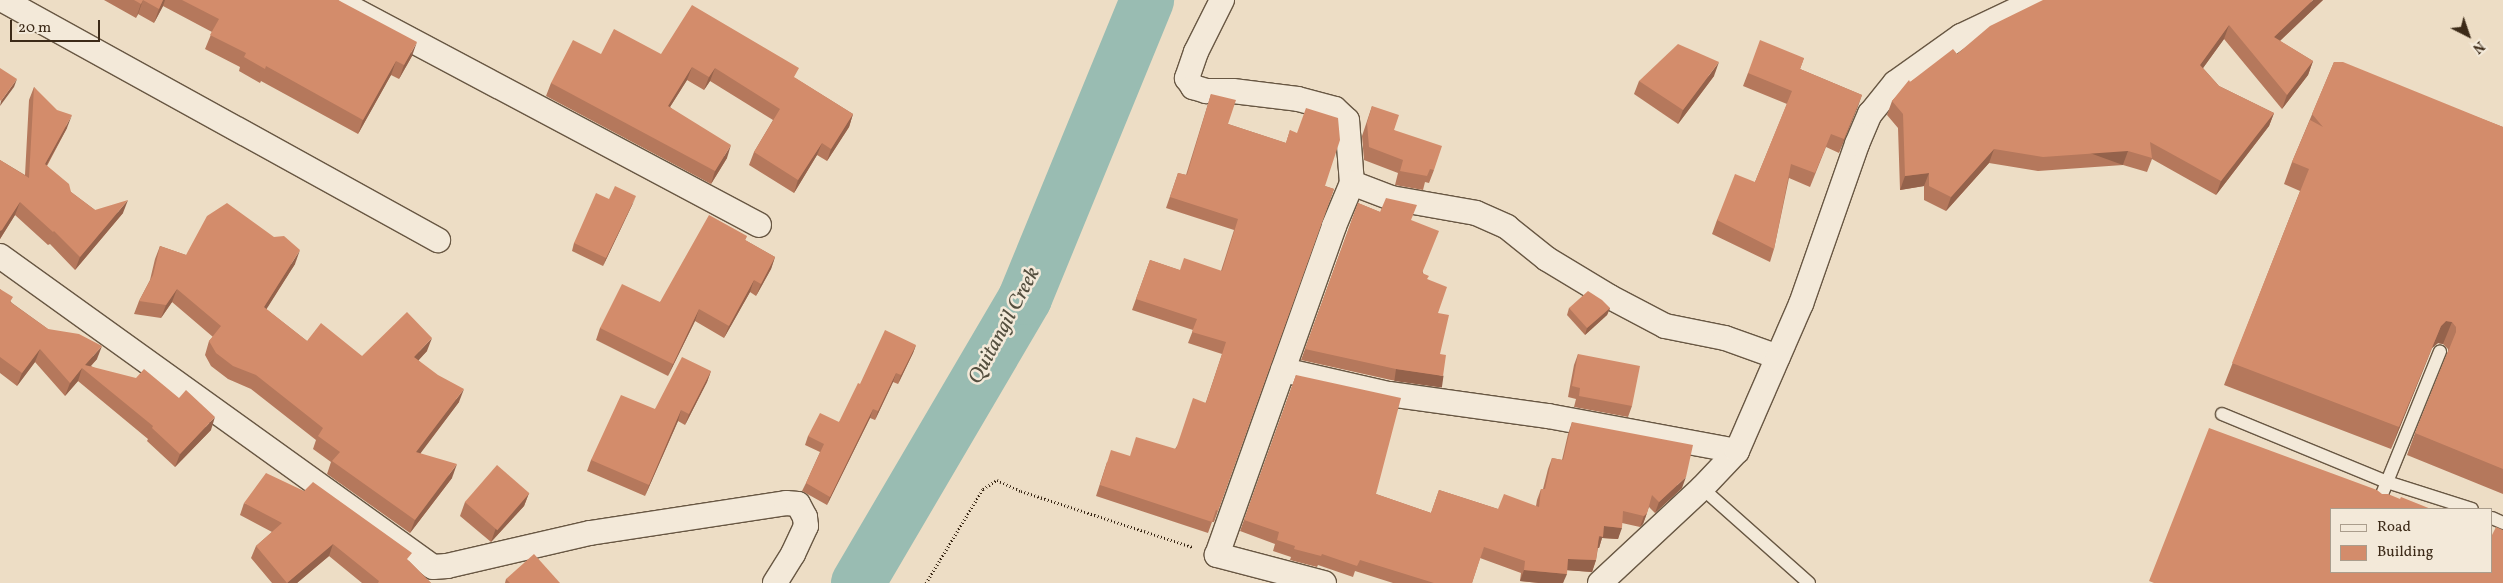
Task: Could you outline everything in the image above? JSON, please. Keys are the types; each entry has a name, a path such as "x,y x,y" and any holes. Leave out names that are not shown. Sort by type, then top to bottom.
{"street":[{"path":"3,0 438,240"},
{"path":"336,0 760,225"},
{"path":"1222,0 1196,52 1187,78 1193,87 1206,91 1233,91 1298,99 1334,109 1347,120 1352,183 1334,226 1217,555 1324,583"},
{"path":"1600,583 1702,488 1737,451 1801,304 1857,144 1870,114 1895,83 1954,41 2037,0"},
{"path":"1352,183 1391,198 1476,213 1506,227 1546,260 1665,326 1725,338 1778,357"},
{"path":"0,256 433,566 447,566 590,533 786,504 798,504 805,517 806,526 793,554 775,583"},
{"path":"1283,370 1388,394 1548,416 1737,451"}],"lane":[{"path":"2376,508 2440,350"},
{"path":"2222,414 2387,482 2469,508"},
{"path":"1702,488 1809,583"}],"path":[{"path":"926,583 983,489 997,480 1021,491 1217,555"}],"building":[{"path":"134,0 143,0 141,4"},
{"path":"143,0 163,0 159,9"},
{"path":"182,0 338,0 417,42 404,65 396,61 363,120 266,66 265,69 244,57 246,53 210,35 219,19"},
{"path":"2043,0 2313,0 2274,37 2313,61 2287,95 2229,25 2200,65 2219,86 2274,113 2221,181 2150,142 2152,158 2128,151 2043,157 1994,149 1951,197 1929,186 1929,173 1905,176 1903,114 1892,101 1909,80 1910,82 1953,49 1957,54 1990,26"},
{"path":"692,5 799,68 794,77 853,114 831,149 822,143 798,180 754,152 780,109 715,68 709,77 692,67 668,106 731,145 715,171 551,83 573,40 601,54 614,29 661,54"},
{"path":"1760,40 1804,58 1800,69 1862,95 1844,139 1831,134 1815,173 1791,164 1774,249 1717,220 1735,174 1755,182 1792,91 1748,73"},
{"path":"1678,44 1719,62 1683,110 1639,81"},
{"path":"2334,62 2343,62 2503,127 2503,469 2415,433 2456,332 2456,327 2452,322 2446,321 2441,326 2399,427 2232,363 2309,169 2292,162 2310,120 2323,127 2312,114"},
{"path":"0,68 17,79 1,101 0,100"},
{"path":"34,87 57,110 72,115 45,164 69,184 71,192 95,210 128,200 80,257 54,231 20,202 0,231 0,160 29,178"},
{"path":"1211,94 1236,100 1228,124 1286,143 1290,130 1297,133 1306,108 1338,118 1340,140 1325,186 1334,189 1218,511 1216,510 1212,522 1100,485 1111,450 1130,456 1136,437 1176,449 1193,398 1206,403 1226,342 1192,332 1197,319 1136,299 1150,260 1180,270 1184,258 1222,271 1238,219 1170,197 1178,173 1187,175"},
{"path":"1372,106 1399,115 1394,130 1442,146 1434,170 1430,169 1427,176 1400,171 1403,160 1369,147 1367,123"},
{"path":"615,186 636,196 606,258 574,243 596,193 609,199"},
{"path":"1386,198 1417,205 1411,220 1439,231 1422,273 1429,276 1427,279 1447,287 1438,313 1449,315 1440,354 1446,355 1443,376 1396,369 1305,349 1358,203 1380,212"},
{"path":"227,203 274,237 284,236 300,250 264,307 307,341 321,323 362,356 407,312 432,338 414,357 438,375 464,389 416,452 457,464 415,520 332,461 340,452 318,436 323,428 256,375 233,366 216,353 209,341 221,326 177,289 166,305 139,301 153,275 160,246 186,255 207,216"},
{"path":"709,215 747,236 745,240 775,257 761,284 754,280 729,326 699,309 673,364 600,328 622,284 660,302"},
{"path":"0,289 13,297 10,302 48,329 79,334 102,346 85,365 136,378 144,369 179,398 186,390 215,417 180,454 152,428 153,426 82,368 70,383 40,349 22,373 0,357"},
{"path":"1588,291 1610,308 1587,328 1569,308"},
{"path":"885,330 916,345 901,375 896,373 878,411 873,409 830,497 806,483 824,444 808,436 820,413 839,422 858,383 860,384"},
{"path":"1578,354 1640,366 1632,406 1579,396 1580,388 1572,386"},
{"path":"682,357 711,371 689,414 681,410 649,485 591,460 621,395 655,409"},
{"path":"1296,375 1401,398 1376,494 1431,513 1439,490 1498,509 1504,494 1539,507 1541,489 1545,489 1552,458 1563,460 1572,422 1693,445 1686,477 1659,502 1652,495 1647,513 1644,516 1623,511 1622,528 1604,526 1603,537 1599,536 1596,560 1568,559 1567,574 1524,570 1525,561 1484,547 1472,583 1434,583 1360,560 1357,566 1322,554 1321,556 1294,549 1295,546 1277,540 1279,532 1244,520"},
{"path":"2209,428 2377,490 2382,494 2388,494 2400,499 2401,497 2428,508 2330,508 2330,573 2493,573 2493,533 2496,527 2503,530 2503,583 2154,583 2149,581"},
{"path":"497,465 529,493 497,530 465,502"},
{"path":"266,473 304,491 313,482 412,553 407,559 431,583 378,583 379,581 333,544 287,583 256,546 282,523 244,503"},
{"path":"534,554 560,583 510,583 506,579"}],"waterway":[{"name":"Quitangil Creek","path":"858,583 1025,298 1147,0"}]}
